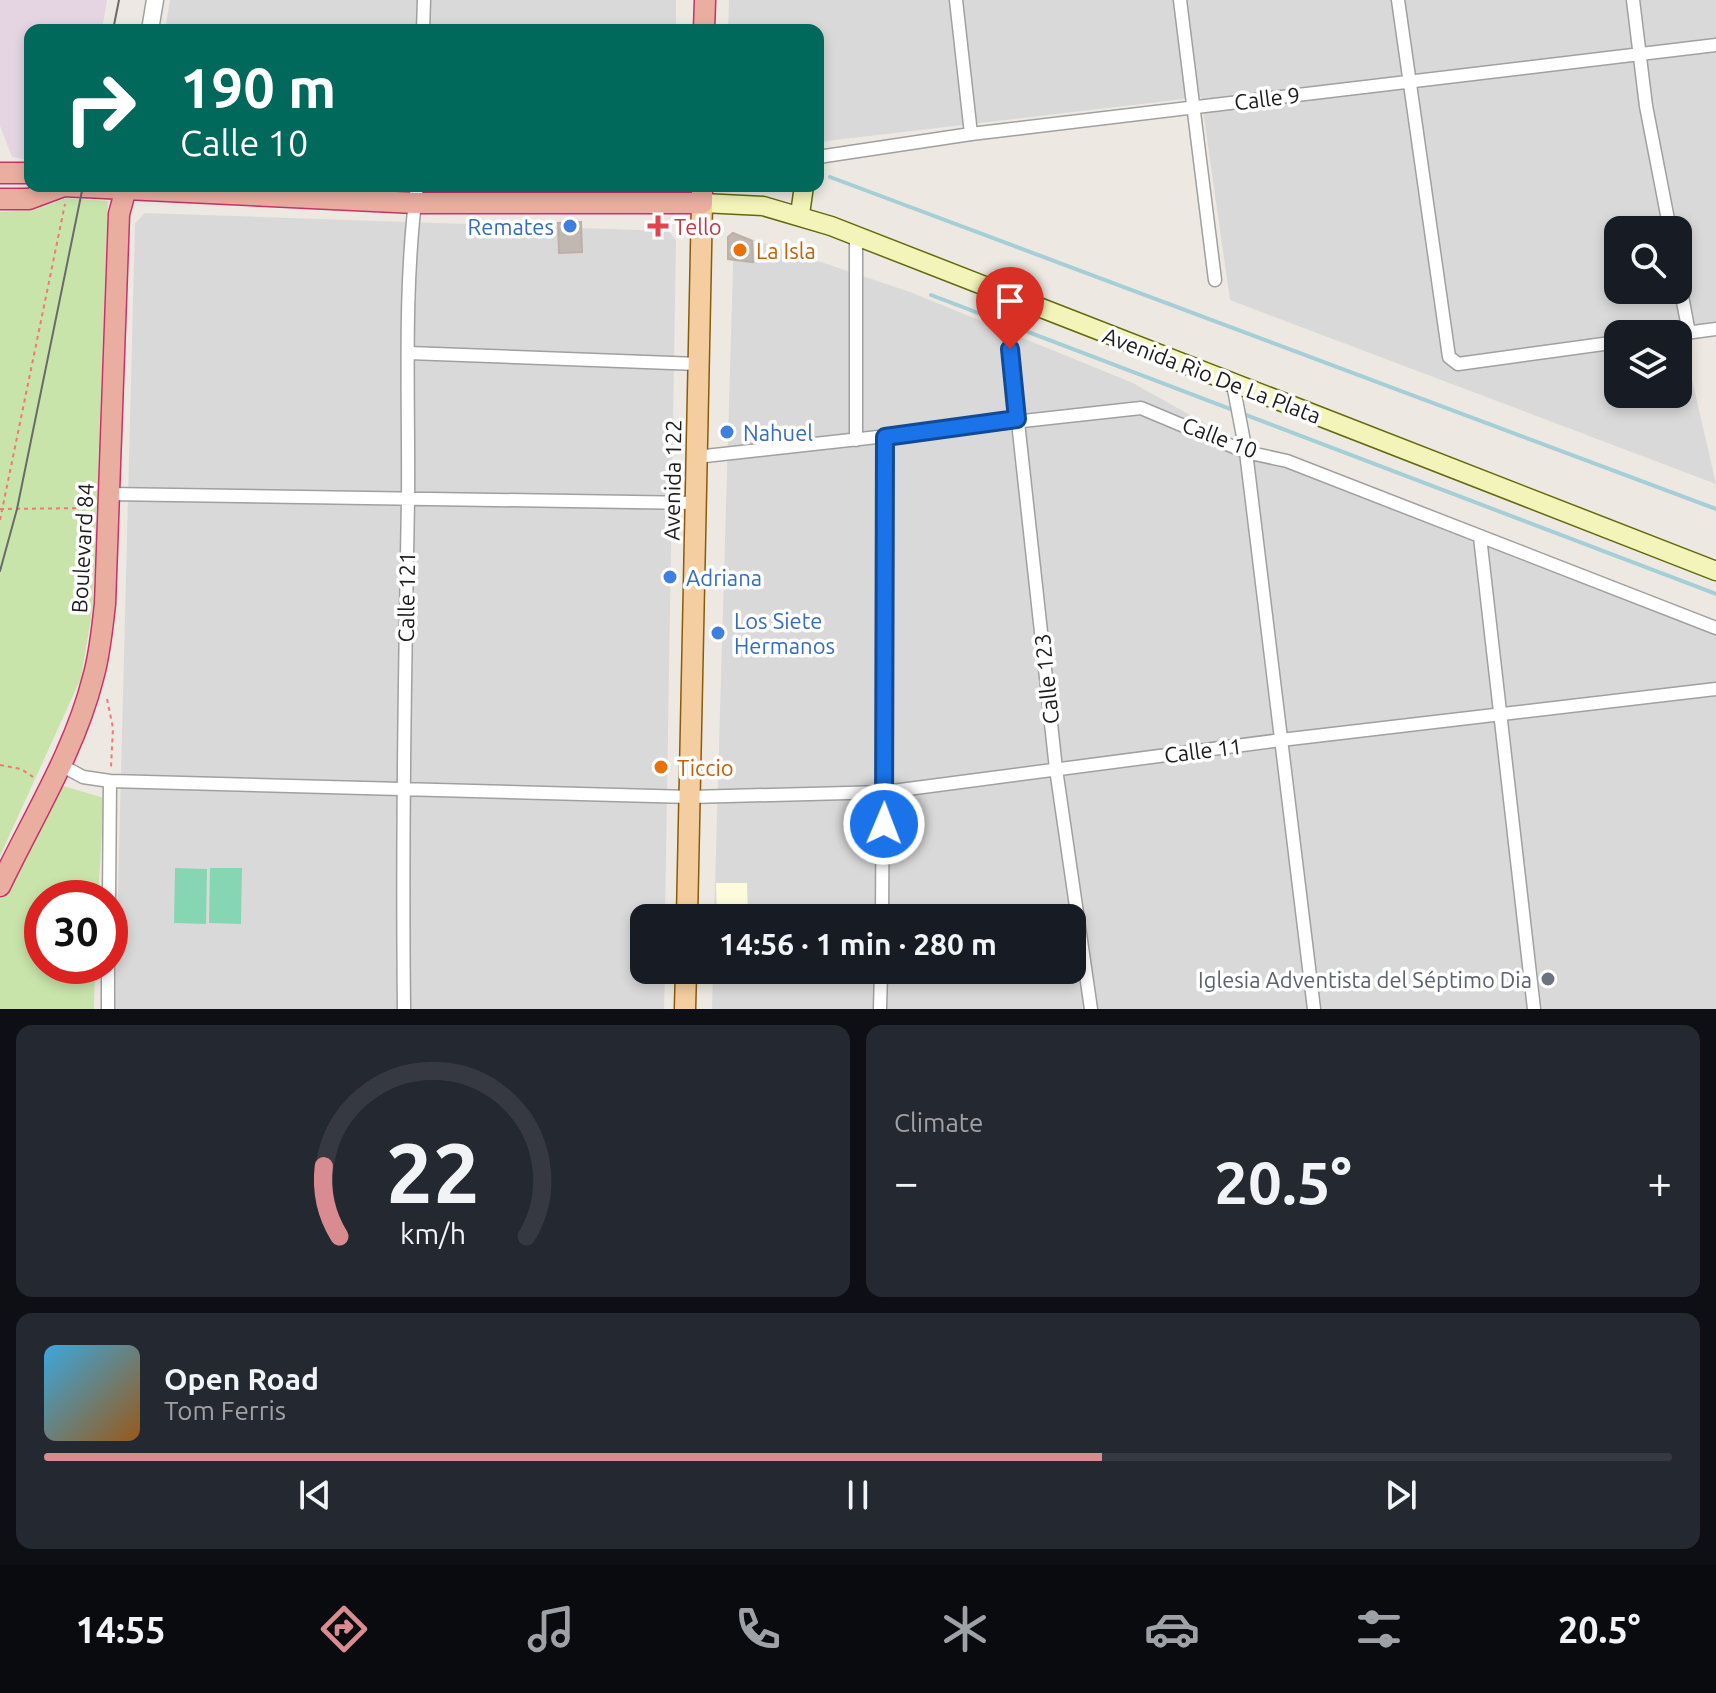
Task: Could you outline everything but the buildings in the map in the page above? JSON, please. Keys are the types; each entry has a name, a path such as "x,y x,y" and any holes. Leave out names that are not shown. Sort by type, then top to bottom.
{"highway":[{"path":"704,24 705,0"},
{"path":"0,173 24,173"},
{"path":"0,199 29,199 47,192"},
{"name":"Boulevard 84","path":"0,886 54,772 93,679 105,604 119,214 124,192"},
{"path":"270,192 702,194"}],"main road":[{"path":"800,214 803,192"},
{"name":"Avenida Rìo De La Plata","path":"702,194 800,214 1716,571"},
{"name":"Avenida 122","path":"687,904 702,194"},
{"path":"685,1009 686,984"}],"street":[{"path":"151,24 155,0"},
{"path":"423,24 424,0"},
{"path":"956,0 971,134"},
{"path":"1180,0 1215,280"},
{"path":"1398,0 1407,81 1449,357 1458,364 1604,344"},
{"path":"1633,0 1639,55 1668,216"},
{"name":"Calle 9","path":"824,156 1193,106 1716,45"},
{"name":"Calle 121","path":"404,1009 402,787 409,353 416,195"},
{"path":"856,235 856,440"},
{"path":"1692,332 1716,329"},
{"name":"Calle 123","path":"1010,349 1056,769 1091,1009"},
{"path":"409,353 698,364"},
{"path":"1233,384 1246,452 1314,1009"},
{"name":"Calle 10","path":"696,457 1017,419 1141,408 1246,452 1287,461 1716,628"},
{"path":"882,904 885,437"},
{"path":"109,501 408,499 696,503"},
{"path":"1480,537 1534,1009"},
{"name":"Calle 11","path":"54,772 110,781 690,797 885,792 1281,740 1716,689"},
{"path":"109,880 110,781"},
{"path":"108,984 108,1009"},
{"path":"880,1009 881,984"}],"path":[{"path":"0,520 66,213 64,192"},
{"path":"2,509 109,501"},
{"path":"93,679 106,697 113,728 110,781"},
{"path":"0,765 21,769 37,779 54,772"}],"shaded area":[{"path":"0,0 107,0 103,24 24,24 24,159 12,157 0,126"},
{"path":"170,0 676,0 676,24 166,24"},
{"path":"729,0 1716,0 1716,321 1692,325 1692,320 1604,320 1604,408 1692,408 1692,379 1716,484 1230,300 1201,97 824,141 824,24 728,24"},
{"path":"145,213 668,231 676,240 665,904 630,904 630,984 665,984 664,1009 115,1009 116,984 128,984 128,880 118,880 135,223"},
{"path":"734,233 910,292 1133,383 1275,463 1716,635 1716,1009 712,1009 713,984 1086,984 1086,904 714,904"},
{"path":"716,883 747,883 748,904 717,904"}],"green space":[{"path":"67,198 108,201 93,606 81,678 0,856 0,212 33,210"},
{"path":"57,784 104,798 99,880 24,880 24,984 95,984 94,1009 0,1009 0,899"},
{"path":"175,868 207,869 206,924 174,923"},
{"path":"210,868 242,868 241,924 209,923"}],"waterway":[{"path":"830,177 1716,509"},
{"path":"931,295 1716,594"}],"tram line":[{"path":"114,24 119,0"},
{"path":"0,571 17,509 82,192"}],"place":[{"name":"Remates","path":"570,226"},
{"name":"Tello","path":"658,226"},
{"name":"La Isla","path":"740,250"},
{"name":"Nahuel","path":"727,432"},
{"name":"Adriana","path":"670,577"},
{"name":"Los Siete Hermanos","path":"718,633"},
{"name":"Ticcio","path":"661,767"},
{"name":"Iglesia Adventista del Séptimo Dia","path":"1548,979"}],"route":[{"path":"884,824 885,437 1017,419 1010,349"}]}
